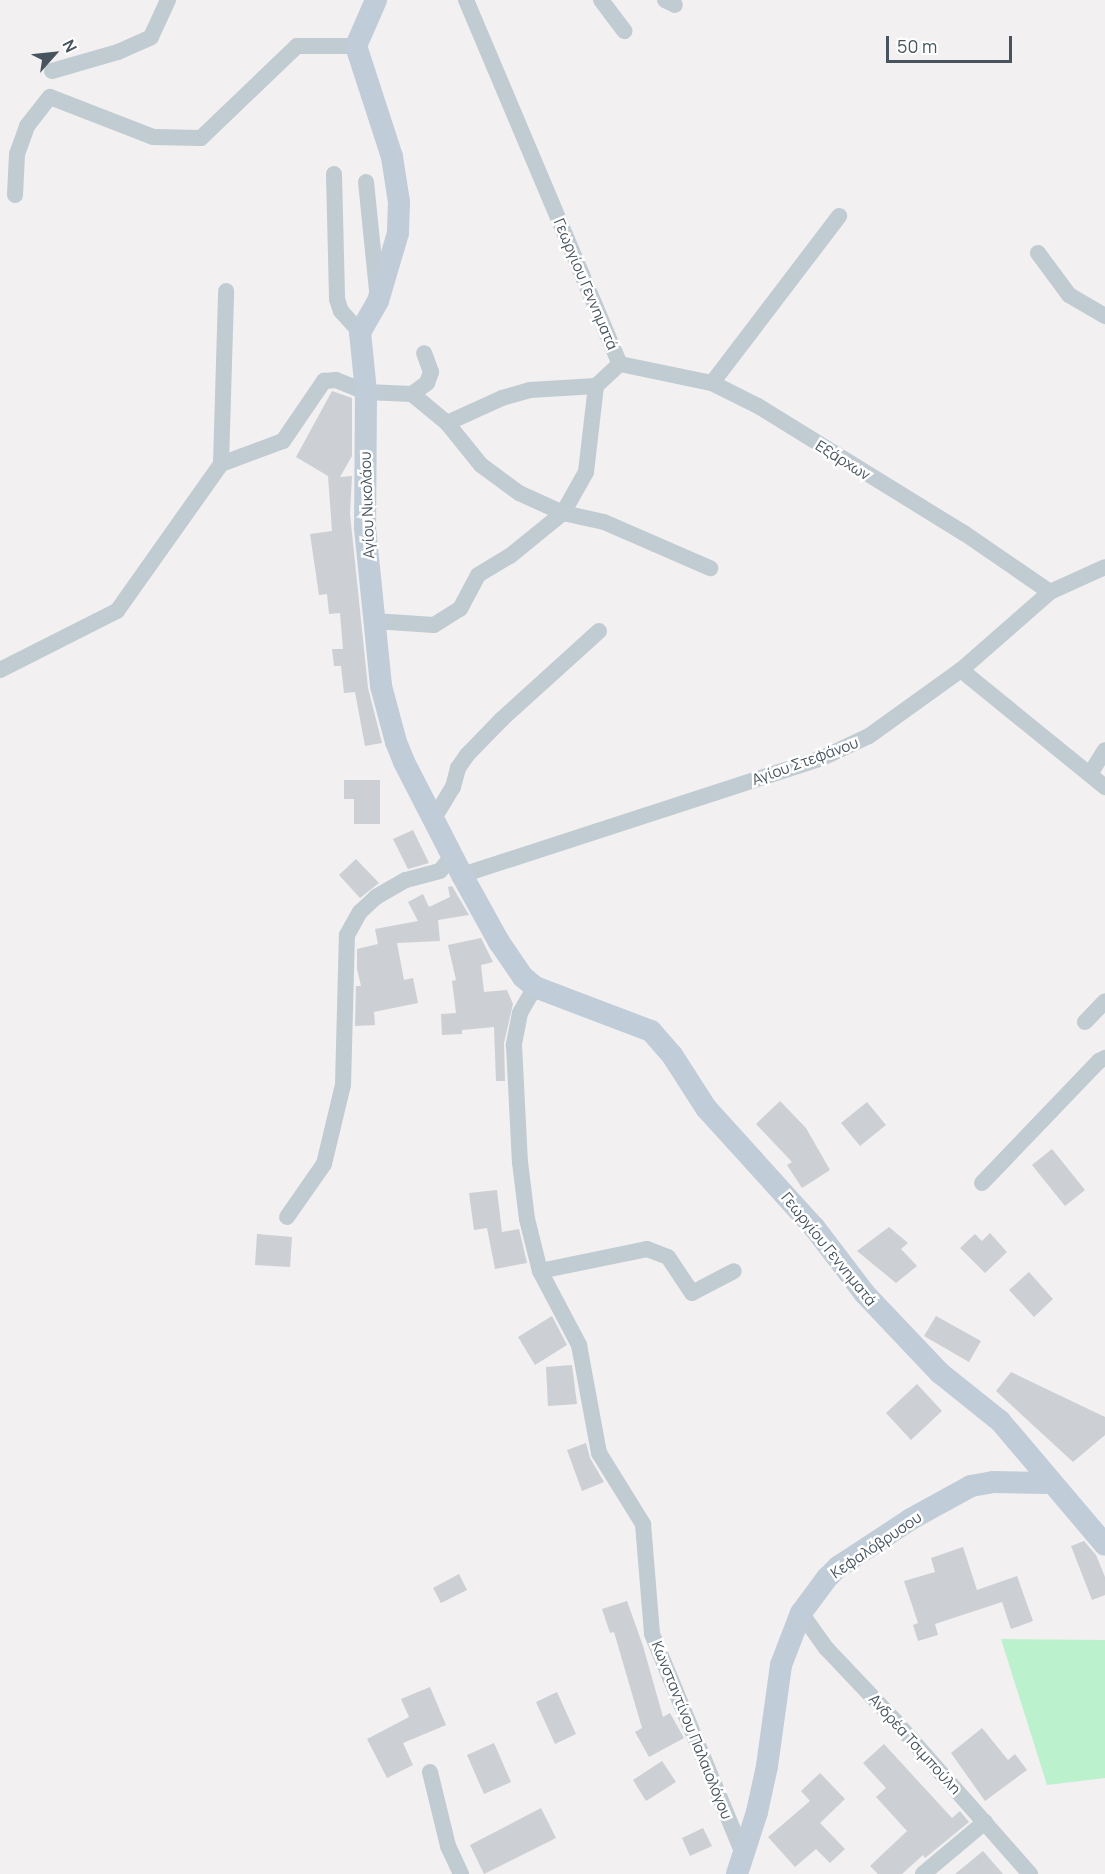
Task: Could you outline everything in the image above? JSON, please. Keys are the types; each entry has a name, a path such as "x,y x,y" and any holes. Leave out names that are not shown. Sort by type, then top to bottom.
{"street":[{"path":"52,71 118,52 151,37 168,0"},
{"path":"334,174 337,299 341,311 360,332 378,301 398,233 399,202 392,157 356,46 376,0"},
{"name":"Γεωργίου Γεννηματά","path":"466,0 620,364 596,386"},
{"path":"601,0 624,31"},
{"path":"15,195 17,154 20,144 27,126 50,97 99,118 153,136 201,138 297,46 356,46"},
{"path":"366,182 378,301"},
{"path":"712,383 839,216"},
{"path":"1038,254 1069,295 1105,316"},
{"path":"0,670 117,611 221,464 226,291"},
{"name":"Αγίου Νικολάου","path":"360,332 366,392 365,528 374,621 387,713 396,742 457,866 517,970 535,987"},
{"path":"412,394 427,383 431,372 424,353"},
{"name":"Εξάρχων","path":"620,364 712,383 758,406 964,533 1050,592"},
{"path":"221,464 283,441 324,381 336,380 366,392 412,394 447,423 481,465 519,494 563,513 604,522 710,568"},
{"path":"374,621 434,625 460,609 477,575 510,556 563,513 586,472 596,386 530,390 502,398 447,423"},
{"name":"Αγίου Στεφάνου","path":"457,866 820,759 869,736 961,670 1050,592 1104,570"},
{"path":"433,820 467,756 502,719 599,632"},
{"path":"961,670 1105,787"},
{"path":"1089,774 1105,750"},
{"path":"287,1217 324,1164 343,1085 347,935 360,912 376,897 406,880 457,866"},
{"name":"Γεωργίου Γεννηματά","path":"535,987 651,1030 672,1054 706,1107 814,1227 865,1294 940,1373 1000,1421 1105,1545"},
{"name":"Κωνσταντίνου Παλαιολόγου","path":"535,987 520,1013 514,1045 520,1162 527,1219 540,1271 579,1345 599,1453 643,1524 652,1634 740,1864"},
{"path":"1085,1022 1105,1001"},
{"path":"982,1183 1099,1061 1105,1058"},
{"path":"540,1271 647,1249 668,1257 692,1293 734,1272"},
{"name":"Κεφαλόβρυσου","path":"740,1864 757,1812 781,1665 801,1613 827,1578 838,1567 911,1519 971,1486 993,1482 1051,1483"},
{"name":"Ανδρέα Τσιμπούλη","path":"801,1613 826,1648 1030,1874"},
{"path":"430,1772 448,1846 461,1874"},
{"path":"923,1874 985,1822"}],"green space":[{"path":"1001,1639 1105,1640 1105,1778 1047,1785"}],"building":[{"path":"332,391 352,398 352,456 340,477 352,476 350,514 368,688 382,743 365,746 355,692 344,693 341,666 334,666 332,649 343,649 340,613 329,614 327,594 319,595 310,534 332,531 328,476 296,457"},
{"path":"344,780 380,780 380,824 354,824 354,799 344,799"},
{"path":"413,830 429,863 408,869 393,839"},
{"path":"356,859 379,883 360,898 339,875"},
{"path":"452,886 469,915 438,920 440,941 397,943 404,980 413,978 418,1003 374,1012 375,1025 355,1026 356,986 361,986 357,969 357,949 378,944 375,929 418,921 408,902 423,894 429,907 450,897 448,887"},
{"path":"481,938 493,962 481,965 484,992 507,990 513,1004 504,1043 505,1081 496,1081 494,1027 462,1030 462,1034 442,1035 441,1014 456,1013 452,981 456,980 448,945"},
{"path":"780,1101 806,1128 830,1170 802,1188 787,1165 792,1162 756,1124"},
{"path":"867,1102 886,1125 860,1146 841,1123"},
{"path":"1052,1149 1085,1190 1065,1206 1032,1165"},
{"path":"497,1190 502,1232 519,1229 527,1263 495,1269 487,1228 474,1230 469,1193"},
{"path":"889,1227 908,1243 901,1249 917,1266 896,1283 857,1251"},
{"path":"990,1233 1007,1252 985,1273 960,1248 975,1234 982,1241"},
{"path":"257,1234 292,1237 290,1267 255,1265"},
{"path":"1029,1272 1053,1299 1034,1317 1009,1290"},
{"path":"552,1316 567,1345 535,1365 518,1337"},
{"path":"936,1316 981,1341 969,1362 924,1336"},
{"path":"572,1365 577,1404 548,1406 546,1367"},
{"path":"1011,1372 1105,1417 1105,1435 1073,1462 996,1391"},
{"path":"917,1384 942,1411 911,1440 886,1413"},
{"path":"586,1443 590,1458 604,1482 582,1491 567,1450"},
{"path":"1084,1541 1096,1555 1105,1577 1105,1595 1092,1600 1071,1546"},
{"path":"963,1547 977,1590 1017,1576 1033,1621 1011,1629 1002,1602 935,1624 938,1635 918,1641 913,1625 918,1623 904,1581 935,1572 931,1558"},
{"path":"459,1574 467,1590 441,1603 433,1588"},
{"path":"627,1601 643,1646 663,1717 670,1713 684,1738 649,1757 635,1732 642,1728 614,1632 610,1633 602,1609"},
{"path":"430,1687 446,1725 403,1743 413,1765 387,1778 367,1739 409,1717 401,1699"},
{"path":"557,1692 576,1734 555,1744 536,1702"},
{"path":"982,1728 1008,1760 1015,1754 1027,1770 985,1801 951,1753"},
{"path":"494,1743 511,1782 484,1794 467,1755"},
{"path":"884,1744 952,1818 960,1811 969,1822 925,1858 923,1855 902,1874 878,1874 870,1866 907,1831 876,1797 886,1788 863,1763"},
{"path":"662,1761 676,1782 646,1801 633,1780"},
{"path":"820,1773 845,1799 820,1823 845,1849 830,1863 816,1849 795,1867 768,1837 810,1801 801,1791"},
{"path":"541,1808 556,1838 484,1874 470,1845"},
{"path":"703,1828 712,1846 690,1856 682,1838"},
{"path":"983,1851 1003,1874 955,1874"}]}
